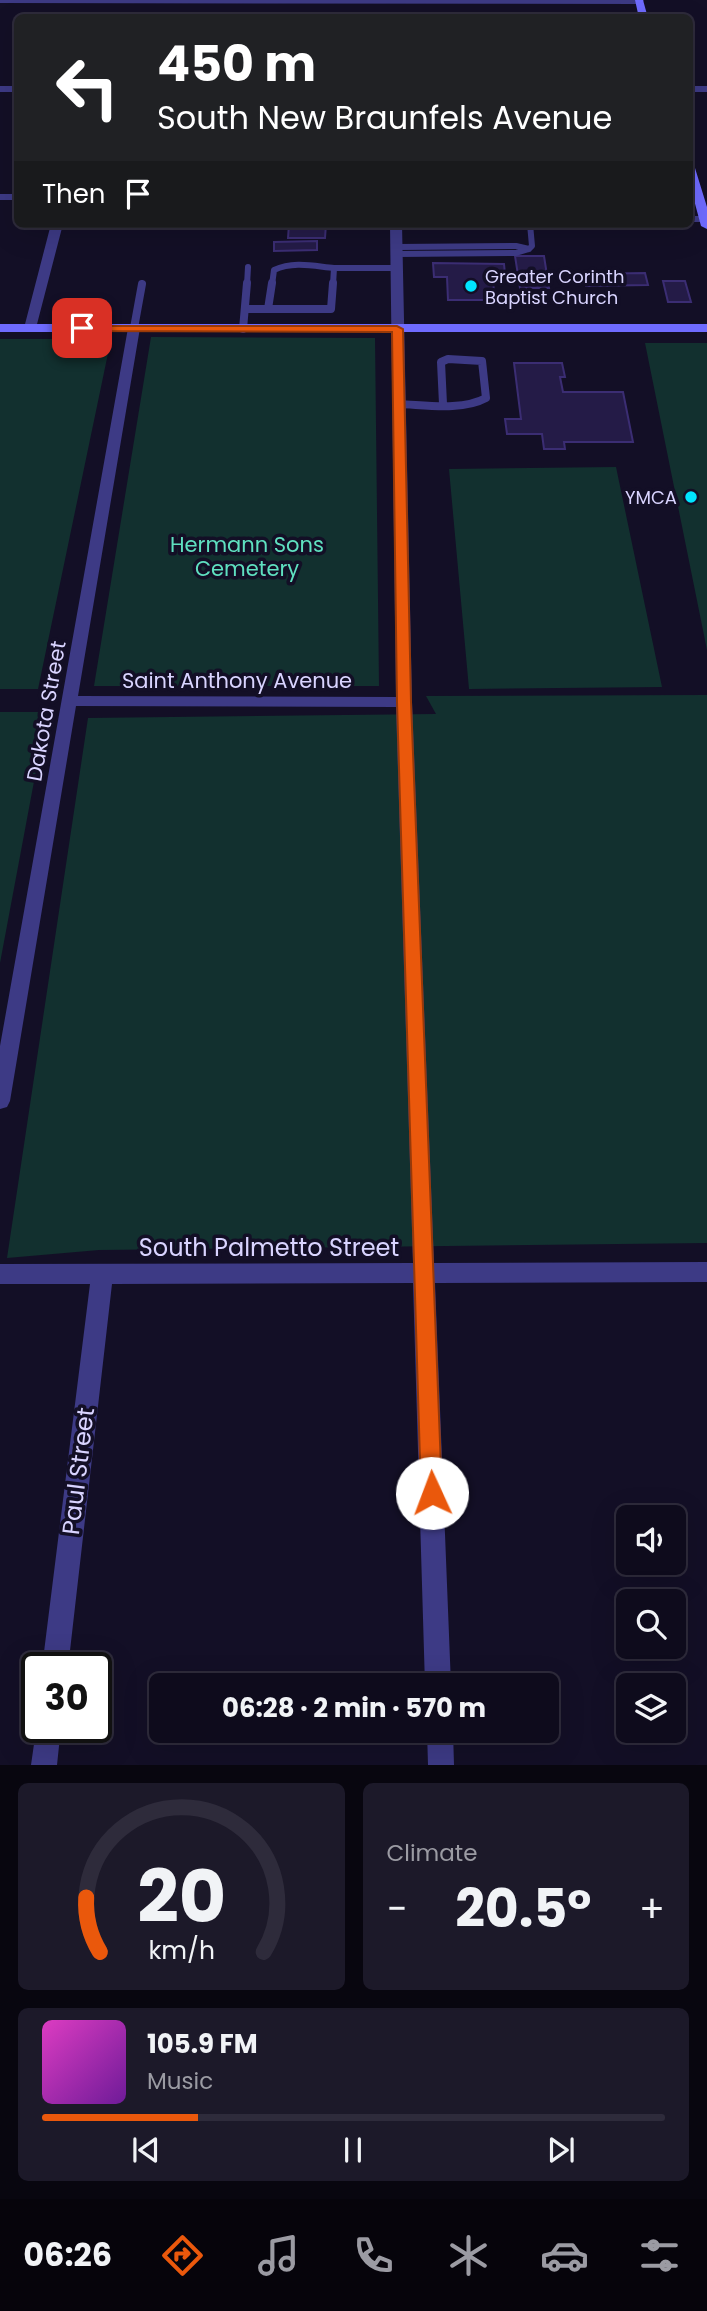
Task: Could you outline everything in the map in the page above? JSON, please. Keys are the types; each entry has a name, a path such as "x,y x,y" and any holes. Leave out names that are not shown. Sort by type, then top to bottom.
{"main road":[{"path":"694,196 706,223"},
{"path":"0,328 707,328"}],"street":[{"path":"0,0 113,3 639,0"},
{"path":"30,328 56,228"},
{"path":"396,228 404,702 438,1673"},
{"name":"Dakota Street","path":"0,1101 134,328"},
{"name":"Saint Anthony Avenue","path":"69,701 404,702"},
{"name":"South Palmetto Street","path":"0,1274 707,1272"},
{"name":"Paul Street","path":"57,1652 102,1274"},
{"path":"44,1765 46,1743"},
{"path":"440,1743 441,1765"}],"lane":[{"path":"397,250 516,253 532,246 530,228"},
{"path":"268,309 274,270 282,266 293,264 334,268 397,268"},
{"path":"243,328 248,267"},
{"path":"244,309 331,309 334,268"},
{"path":"134,328 142,284"},
{"path":"399,404 443,404 482,402 486,398 482,361 449,359 442,362 443,404"}],"green space":[{"name":"Hermann Sons Cemetery","path":"151,337 375,338 379,686 94,686"},
{"path":"0,339 111,339 38,689 0,689"},
{"name":"YMCA","path":"645,343 707,343 707,650"},
{"path":"616,467 662,687 469,689 449,469"},
{"path":"707,695 707,1243 99,1250 7,1258 88,718 436,714 426,696"},
{"path":"0,712 47,712 0,963"}],"building":[{"path":"289,228 326,228 325,238 288,238"},
{"path":"317,241 317,250 274,251 274,242"},
{"path":"515,256 544,256 549,288 520,288"},
{"name":"Greater Corinth Baptist Church","path":"433,263 504,264 505,274 493,277 494,295 485,295 485,300 448,300 447,277 434,277"},
{"path":"645,273 648,285 586,286 584,274"},
{"path":"663,281 685,281 691,302 668,302"},
{"path":"514,363 562,363 565,377 560,377 563,392 623,392 633,442 564,442 565,449 544,449 542,434 507,434 505,419 521,419"}],"place":[{"name":"Greater Corinth Baptist Church","path":"471,286"},
{"name":"YMCA","path":"691,497"}],"route":[{"path":"82,328 397,329 404,702 432,1493"}]}
